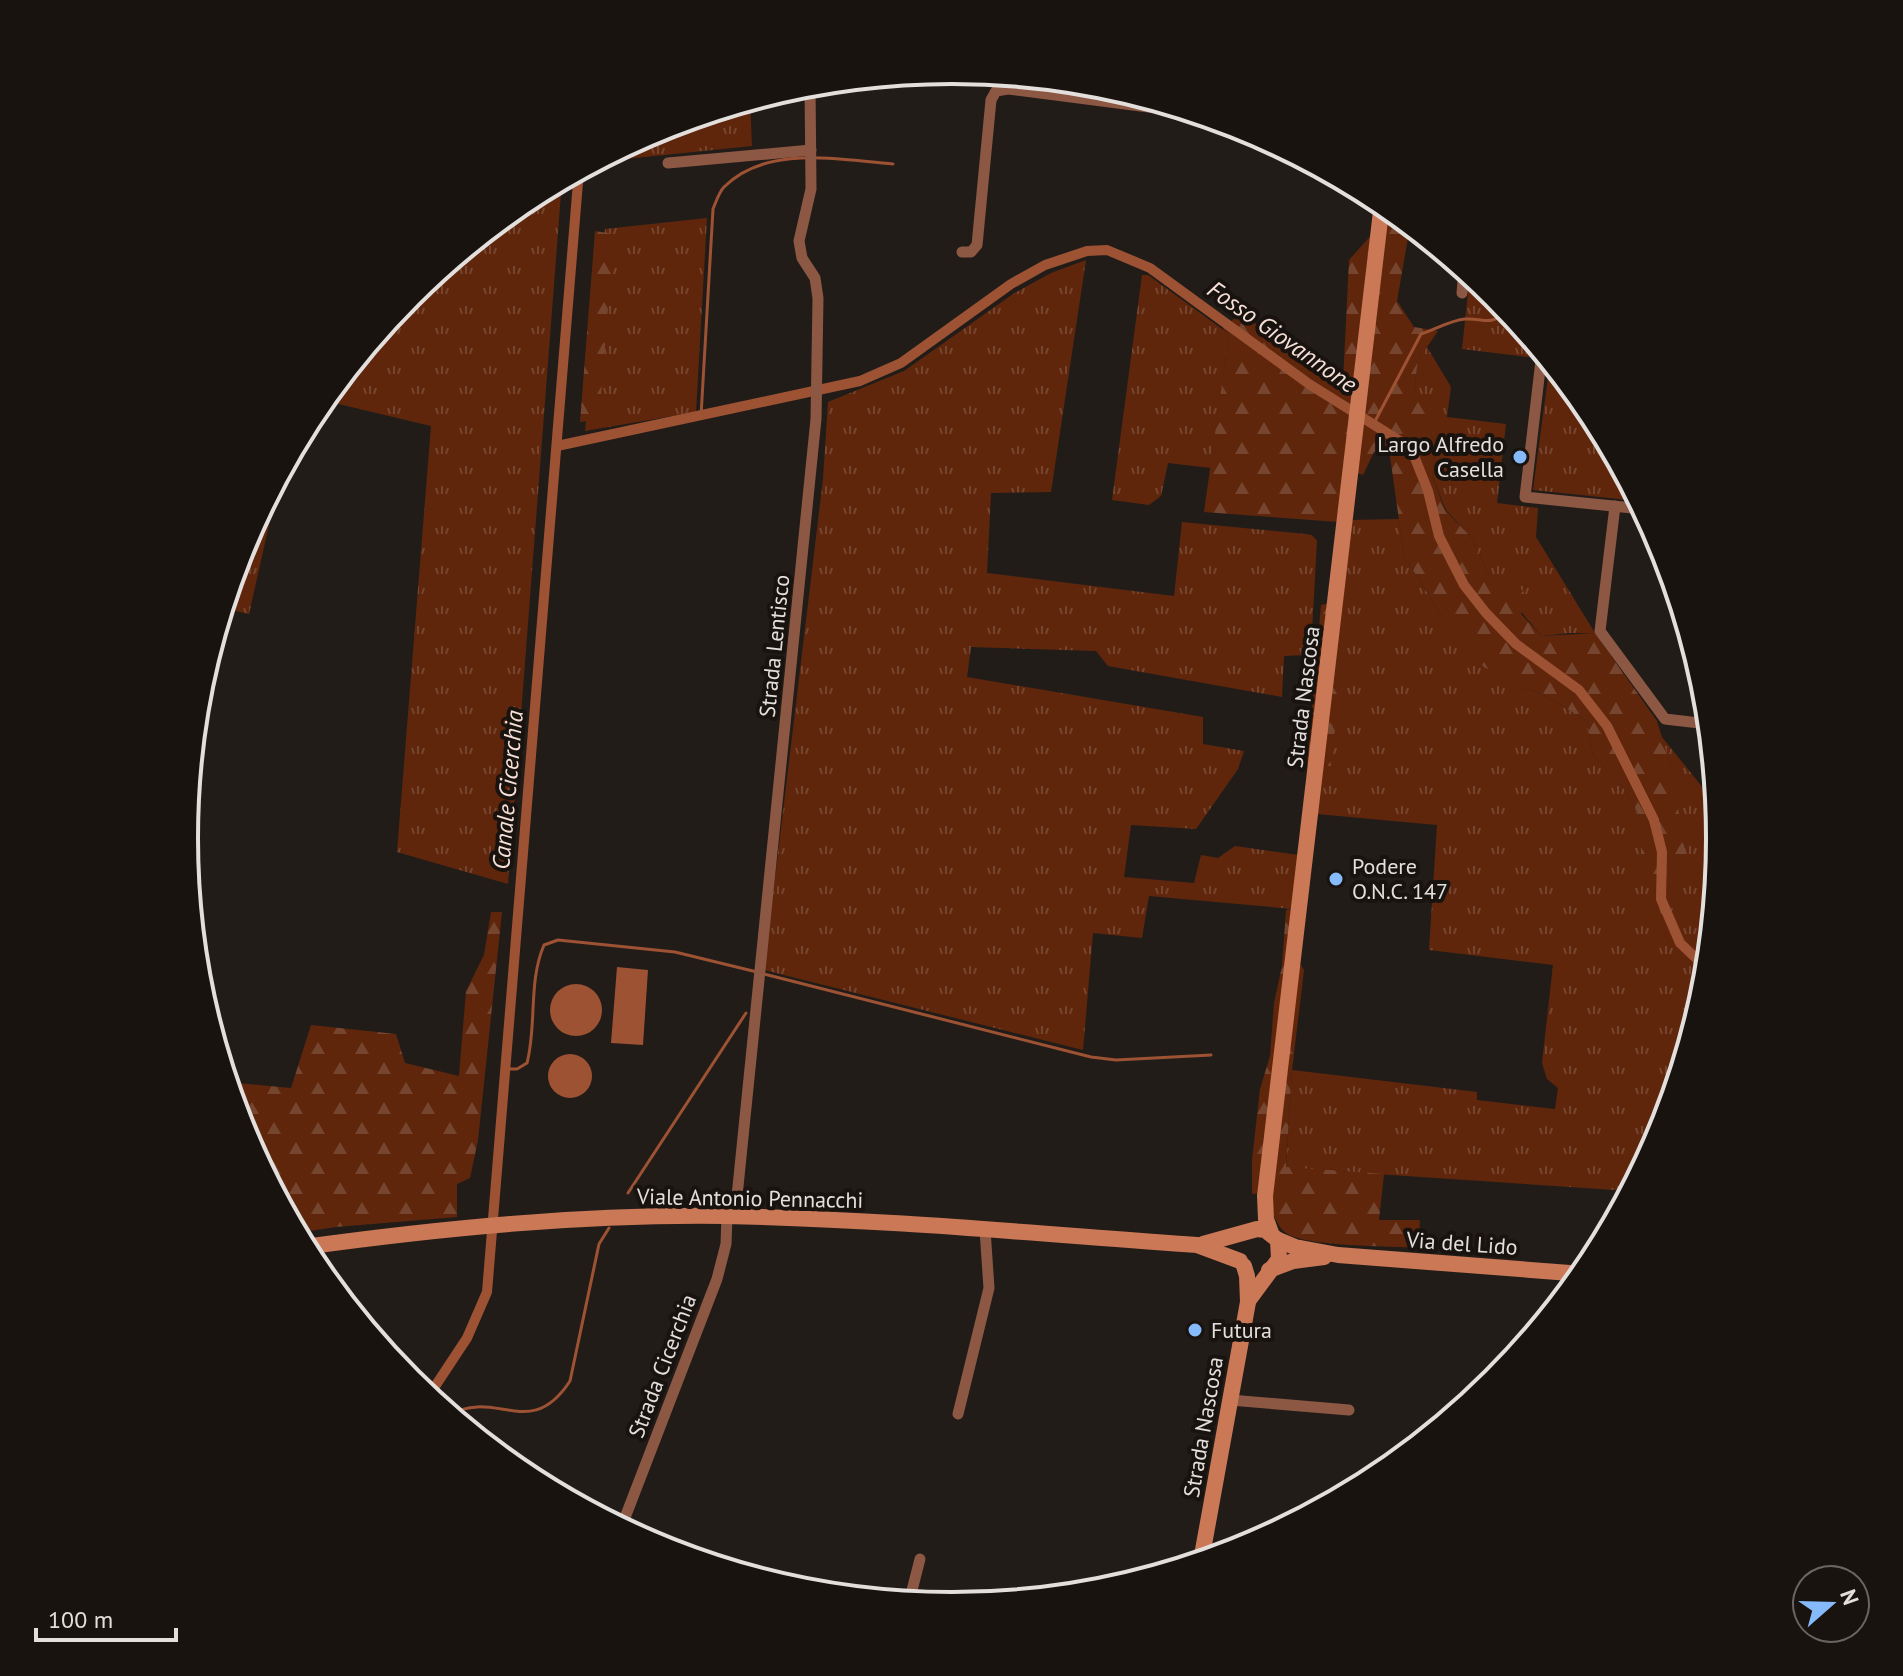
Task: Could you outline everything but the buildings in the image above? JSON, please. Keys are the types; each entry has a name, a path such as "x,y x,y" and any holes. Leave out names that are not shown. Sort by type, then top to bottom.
{"main road":[{"name":"Strada Nascosa","path":"1275,1237 1267,1226 1265,1196 1381,219"},
{"name":"Strada Nascosa","path":"1247,1234 1265,1196"},
{"name":"Viale Antonio Pennacchi","path":"318,1245 512,1224 731,1216 1197,1245 1247,1234"},
{"path":"1257,1229 1275,1237 1279,1259 1271,1269 1254,1271 1242,1263 1238,1247 1247,1234 1257,1229"},
{"name":"Via del Lido","path":"1275,1237 1295,1247 1338,1255 1567,1273"},
{"name":"Viale Antonio Pennacchi","path":"1197,1245 1242,1263"},
{"name":"Via del Lido","path":"1271,1269 1293,1261 1338,1255"},
{"name":"Strada Nascosa","path":"1203,1549 1248,1302 1242,1263"},
{"name":"Strada Nascosa","path":"1248,1302 1271,1269"}],"street":[{"path":"962,252 971,252 977,245 991,100 996,91 1008,89 1121,104"},
{"name":"Strada Lentisco","path":"731,1216 783,763 817,404 817,289 813,274 800,255 799,241 810,202 810,97"},
{"path":"668,163 811,150"},
{"path":"1462,293 1463,284"},
{"path":"1540,367 1525,497 1629,508"},
{"path":"1615,506 1600,631 1665,719 1696,723"},
{"name":"Strada Cicerchia","path":"625,1517 717,1279 731,1216"},
{"path":"958,1414 988,1294 990,1273 984,1247 985,1230"},
{"path":"1230,1400 1349,1410"},
{"path":"912,1590 920,1559"}],"green space":[{"path":"750,112 752,146 624,159 663,141"},
{"path":"561,194 508,884 397,852 431,426 336,403 385,341 454,271 492,240"},
{"path":"707,218 696,412 585,431 605,229"},
{"path":"1384,221 1408,238 1397,301 1414,327 1438,331 1418,360 1414,391 1430,415 1436,444 1432,476 1445,510 1471,537 1490,576 1507,575 1524,592 1521,614 1542,636 1595,633 1657,721 1672,770 1689,877 1641,881 1641,819 1625,790 1593,755 1587,721 1544,695 1518,686 1484,667 1443,618 1404,556 1390,456 1374,452 1363,475 1345,468 1339,522 1204,512 1229,334 1223,329 1240,313 1343,382 1349,260"},
{"path":"595,231 614,234 599,419 580,422"},
{"path":"1086,260 1051,492 991,493 987,573 1174,596 1182,522 1306,534 1317,541 1311,649 1306,655 1284,656 1282,697 1108,666 1096,651 971,647 967,677 1203,717 1203,744 1244,751 1238,769 1196,829 1131,825 1124,877 1194,883 1201,855 1218,858 1235,846 1299,855 1293,909 1149,896 1142,938 1093,933 1083,1050 764,970 823,479 828,402 904,371 1013,294 1051,273"},
{"path":"1142,275 1148,275 1229,334 1211,468 1168,463 1161,496 1149,505 1112,500"},
{"path":"1468,289 1532,357 1462,349"},
{"path":"1427,347 1451,387 1447,417 1506,424 1497,503 1538,508 1536,537 1595,633 1542,636 1490,576 1471,537 1446,510 1432,476 1436,444 1414,391 1418,360"},
{"path":"1548,377 1578,419 1625,500 1533,490"},
{"path":"272,512 249,614 233,610"},
{"path":"1399,519 1404,556 1443,618 1518,686 1544,695 1587,721 1593,755 1625,790 1641,819 1641,881 1672,770 1661,736 1704,789 1704,887 1691,985 1665,1080 1648,1127 1618,1190 1286,1168 1292,1070 1477,1092 1477,1100 1555,1109 1558,1088 1547,1079 1542,1063 1553,965 1429,950 1437,825 1317,814 1352,520"},
{"path":"1349,598 1331,766 1307,765 1321,605"},
{"path":"1293,909 1289,947 1304,970 1292,1070 1286,1167 1384,1174 1379,1220 1420,1220 1418,1248 1296,1238 1283,1231 1268,1208 1268,1192 1252,1194 1252,1160 1260,1089 1270,1056 1286,910"},
{"path":"491,912 502,912 478,1140 470,1178 457,1184 457,1217 309,1231 275,1171 239,1083 291,1088 311,1025 396,1034 405,1063 459,1076 466,991 484,955"}],"shaded area":[{"path":"617,967 648,970 643,1045 611,1043"},
{"path":"576,984 594,992 602,1010 594,1028 576,1036 558,1028 550,1010 558,992"},
{"path":"570,1054 586,1060 592,1076 586,1092 570,1098 554,1092 548,1076 554,1060"}],"waterway":[{"path":"701,416 713,209 722,189 741,174 782,160 827,158 893,164"},
{"name":"Canale Cicerchia","path":"435,1387 467,1338 487,1292 578,183"},
{"name":"Fosso Giovannone","path":"557,446 860,381 901,363 1011,284 1045,265 1087,251 1107,250 1150,268 1309,384 1411,448 1428,491 1439,536 1464,585 1516,644 1579,690 1607,726 1654,820 1662,852 1661,899 1680,943 1695,958"},
{"path":"1373,425 1421,334 1460,320 1487,321 1497,318"},
{"path":"505,1069 517,1069 527,1063 536,974 544,945 558,940 675,952 757,972"},
{"path":"764,974 1091,1057 1116,1060 1211,1055"},
{"path":"628,1193 746,1013"},
{"path":"460,1410 483,1407 512,1411 541,1408 555,1399 570,1381 599,1244 609,1228"}],"place":[{"name":"Largo Alfredo Casella","path":"1520,457"},
{"name":"Podere O.N.C. 147","path":"1336,879"},
{"name":"Futura","path":"1195,1330"}]}
